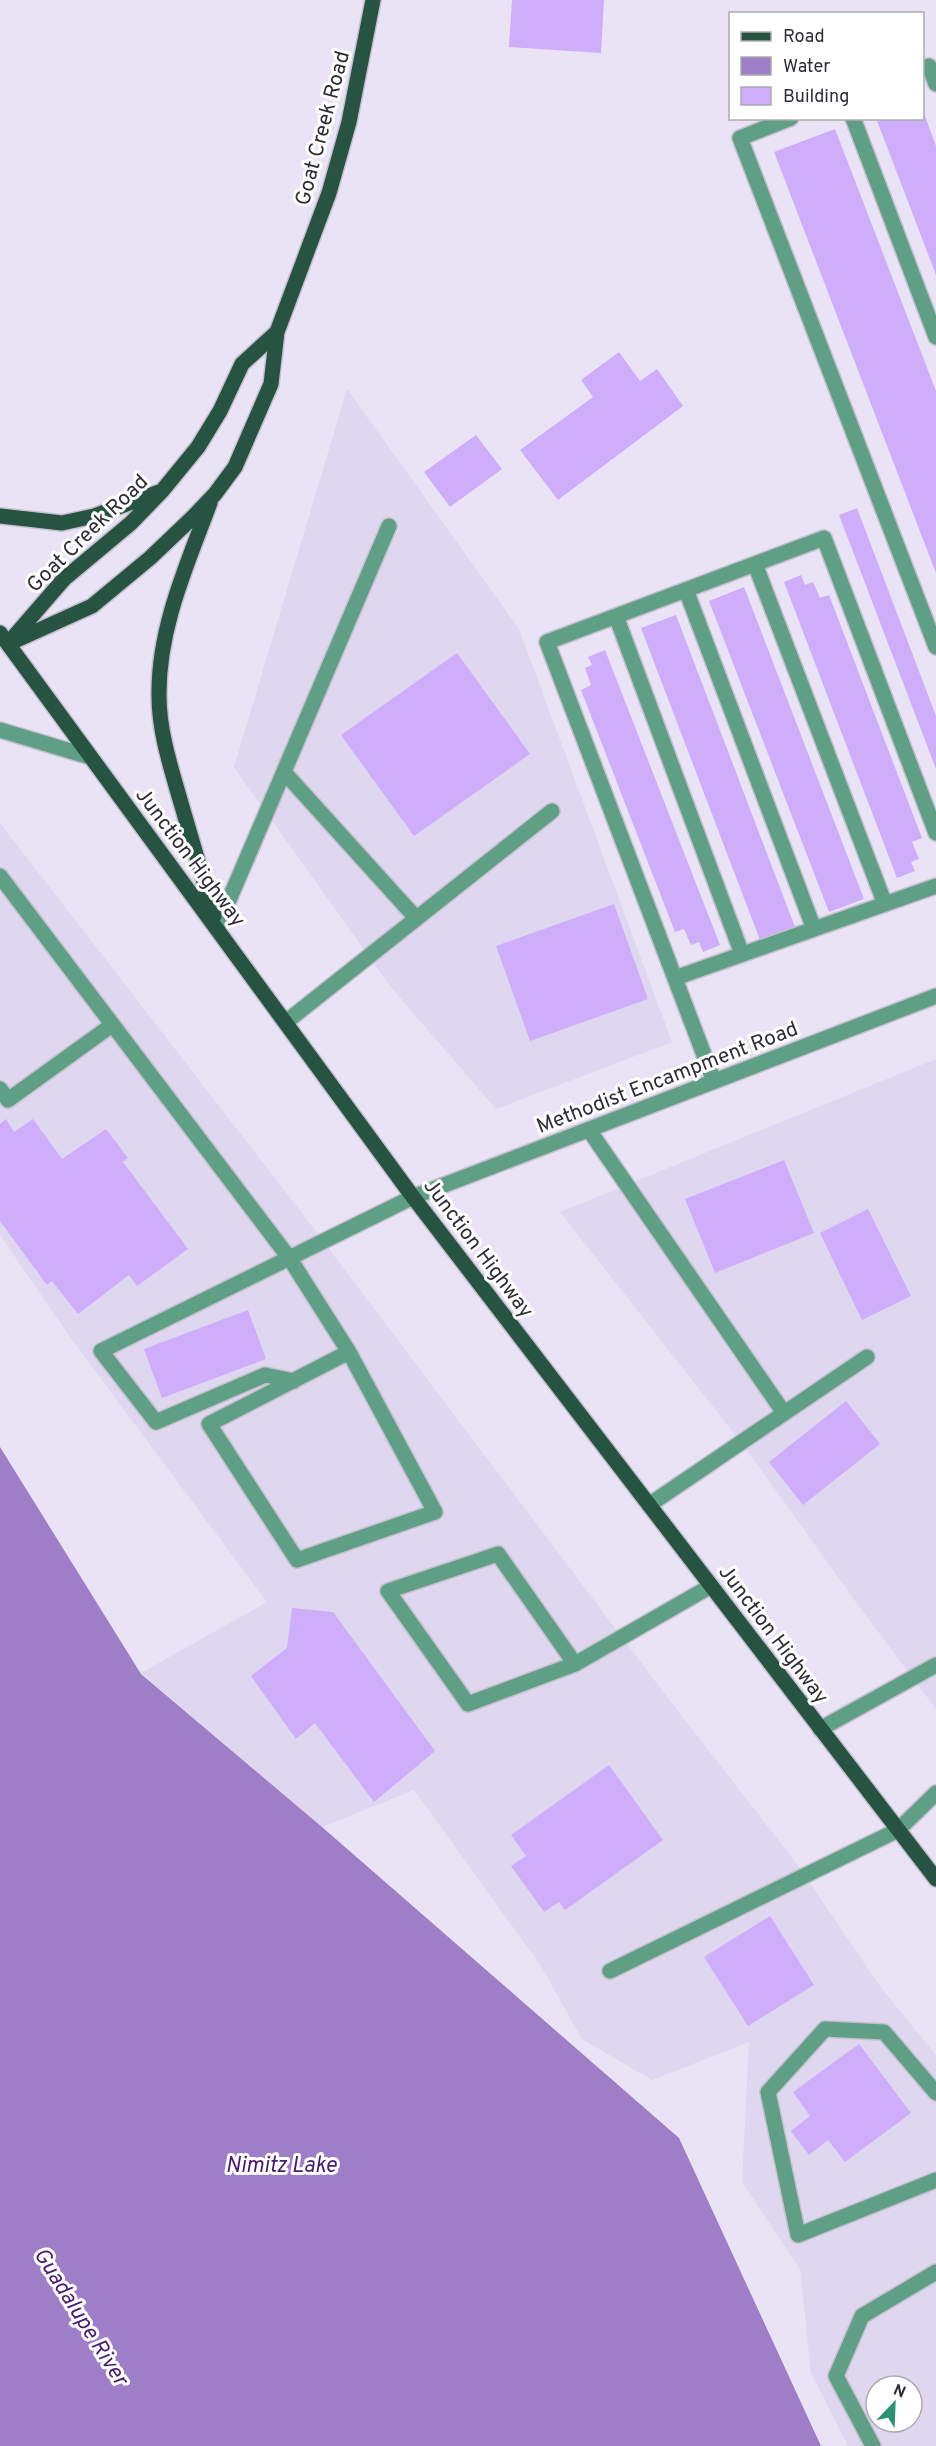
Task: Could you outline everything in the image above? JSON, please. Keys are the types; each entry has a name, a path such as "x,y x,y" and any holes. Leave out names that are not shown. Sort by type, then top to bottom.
{"main road":[{"name":"Goat Creek Road","path":"4,639 92,606 150,558 212,497 235,467 271,384 278,332 329,193 349,122 373,0"},
{"name":"Goat Creek Road","path":"4,639 64,579 131,523 162,491 198,447 220,411 242,364 278,332"},
{"path":"0,516 62,523 94,516 162,491"},
{"path":"212,497 174,600 161,664 159,696 162,731 217,928"},
{"name":"Junction Highway","path":"4,639 413,1197 936,1879"}],"street":[{"path":"929,66 936,84"},
{"path":"786,120 740,138 936,647"},
{"path":"854,120 936,337"},
{"path":"217,928 389,526"},
{"path":"714,1081 547,642 824,538 936,833"},
{"path":"755,564 885,904"},
{"path":"686,590 814,929"},
{"path":"616,616 742,954"},
{"path":"0,730 90,757"},
{"path":"284,771 416,918"},
{"path":"286,1022 552,811"},
{"path":"0,876 290,1259 349,1352 435,1512 297,1560 209,1424 349,1352"},
{"path":"675,978 936,886"},
{"name":"Methodist Encampment Road","path":"294,1380 265,1375 156,1422 101,1351 413,1197 936,996"},
{"path":"0,1089 8,1100 112,1025"},
{"path":"589,1130 784,1413"},
{"path":"650,1506 867,1357"},
{"path":"574,1664 498,1554 388,1591 468,1704 574,1664 711,1586"},
{"path":"820,1729 936,1665"},
{"path":"610,1971 898,1830 936,1793"},
{"path":"936,2093 884,2032 825,2029 768,2092 798,2235 936,2180"},
{"path":"873,2446 836,2376 862,2316 936,2272"}],"shaded area":[{"path":"347,389 519,629 672,1042 496,1109 390,986 234,767"},
{"path":"0,823 305,1217 661,1689 797,1864 882,1989 936,2055 936,2446 848,2446 811,2373 800,2269 742,2182 749,2042 652,2080 582,2039 541,1966 414,1790 322,1827 141,1673 267,1602 72,1340 0,1235"},
{"path":"936,1059 936,1709 747,1450 560,1212"}],"water":[{"name":"Nimitz Lake","path":"0,1447 141,1674 322,1827 679,2138 821,2446 0,2446"}],"building":[{"path":"512,0 604,0 601,53 509,47"},
{"path":"924,114 936,146 936,275 877,120 924,120"},
{"path":"835,129 936,391 936,573 774,152"},
{"path":"619,352 640,381 657,369 683,406 558,500 520,450 593,397 581,380"},
{"path":"476,435 502,469 450,507 424,472"},
{"path":"857,508 936,716 936,769 839,515"},
{"path":"801,575 805,585 813,582 820,598 829,595 922,838 912,842 919,859 911,862 915,871 897,878 784,582"},
{"path":"744,587 864,899 829,912 709,601"},
{"path":"676,615 795,927 760,940 641,628"},
{"path":"605,650 720,945 703,952 699,942 691,945 684,929 675,932 581,690 591,685 585,668 592,665 588,657"},
{"path":"457,653 530,754 414,836 341,735"},
{"path":"614,904 648,999 530,1041 496,946"},
{"path":"6,1119 14,1132 33,1119 62,1159 106,1129 128,1158 123,1162 188,1249 137,1286 129,1275 78,1314 52,1281 47,1285 0,1221 0,1124"},
{"path":"784,1160 814,1233 715,1273 685,1199"},
{"path":"868,1209 911,1296 862,1320 820,1233"},
{"path":"248,1310 266,1359 162,1398 144,1349"},
{"path":"846,1401 880,1444 803,1505 769,1462"},
{"path":"292,1608 333,1612 435,1751 374,1802 315,1723 296,1739 251,1676 287,1648"},
{"path":"609,1765 663,1840 565,1910 559,1902 544,1912 511,1866 526,1856 511,1835"},
{"path":"770,1916 814,1985 748,2026 704,1957"},
{"path":"859,2044 911,2113 845,2162 828,2140 809,2155 791,2131 810,2116 793,2092"}],"water label":[{"name":"Guadalupe River","path":"82,2316"}]}
